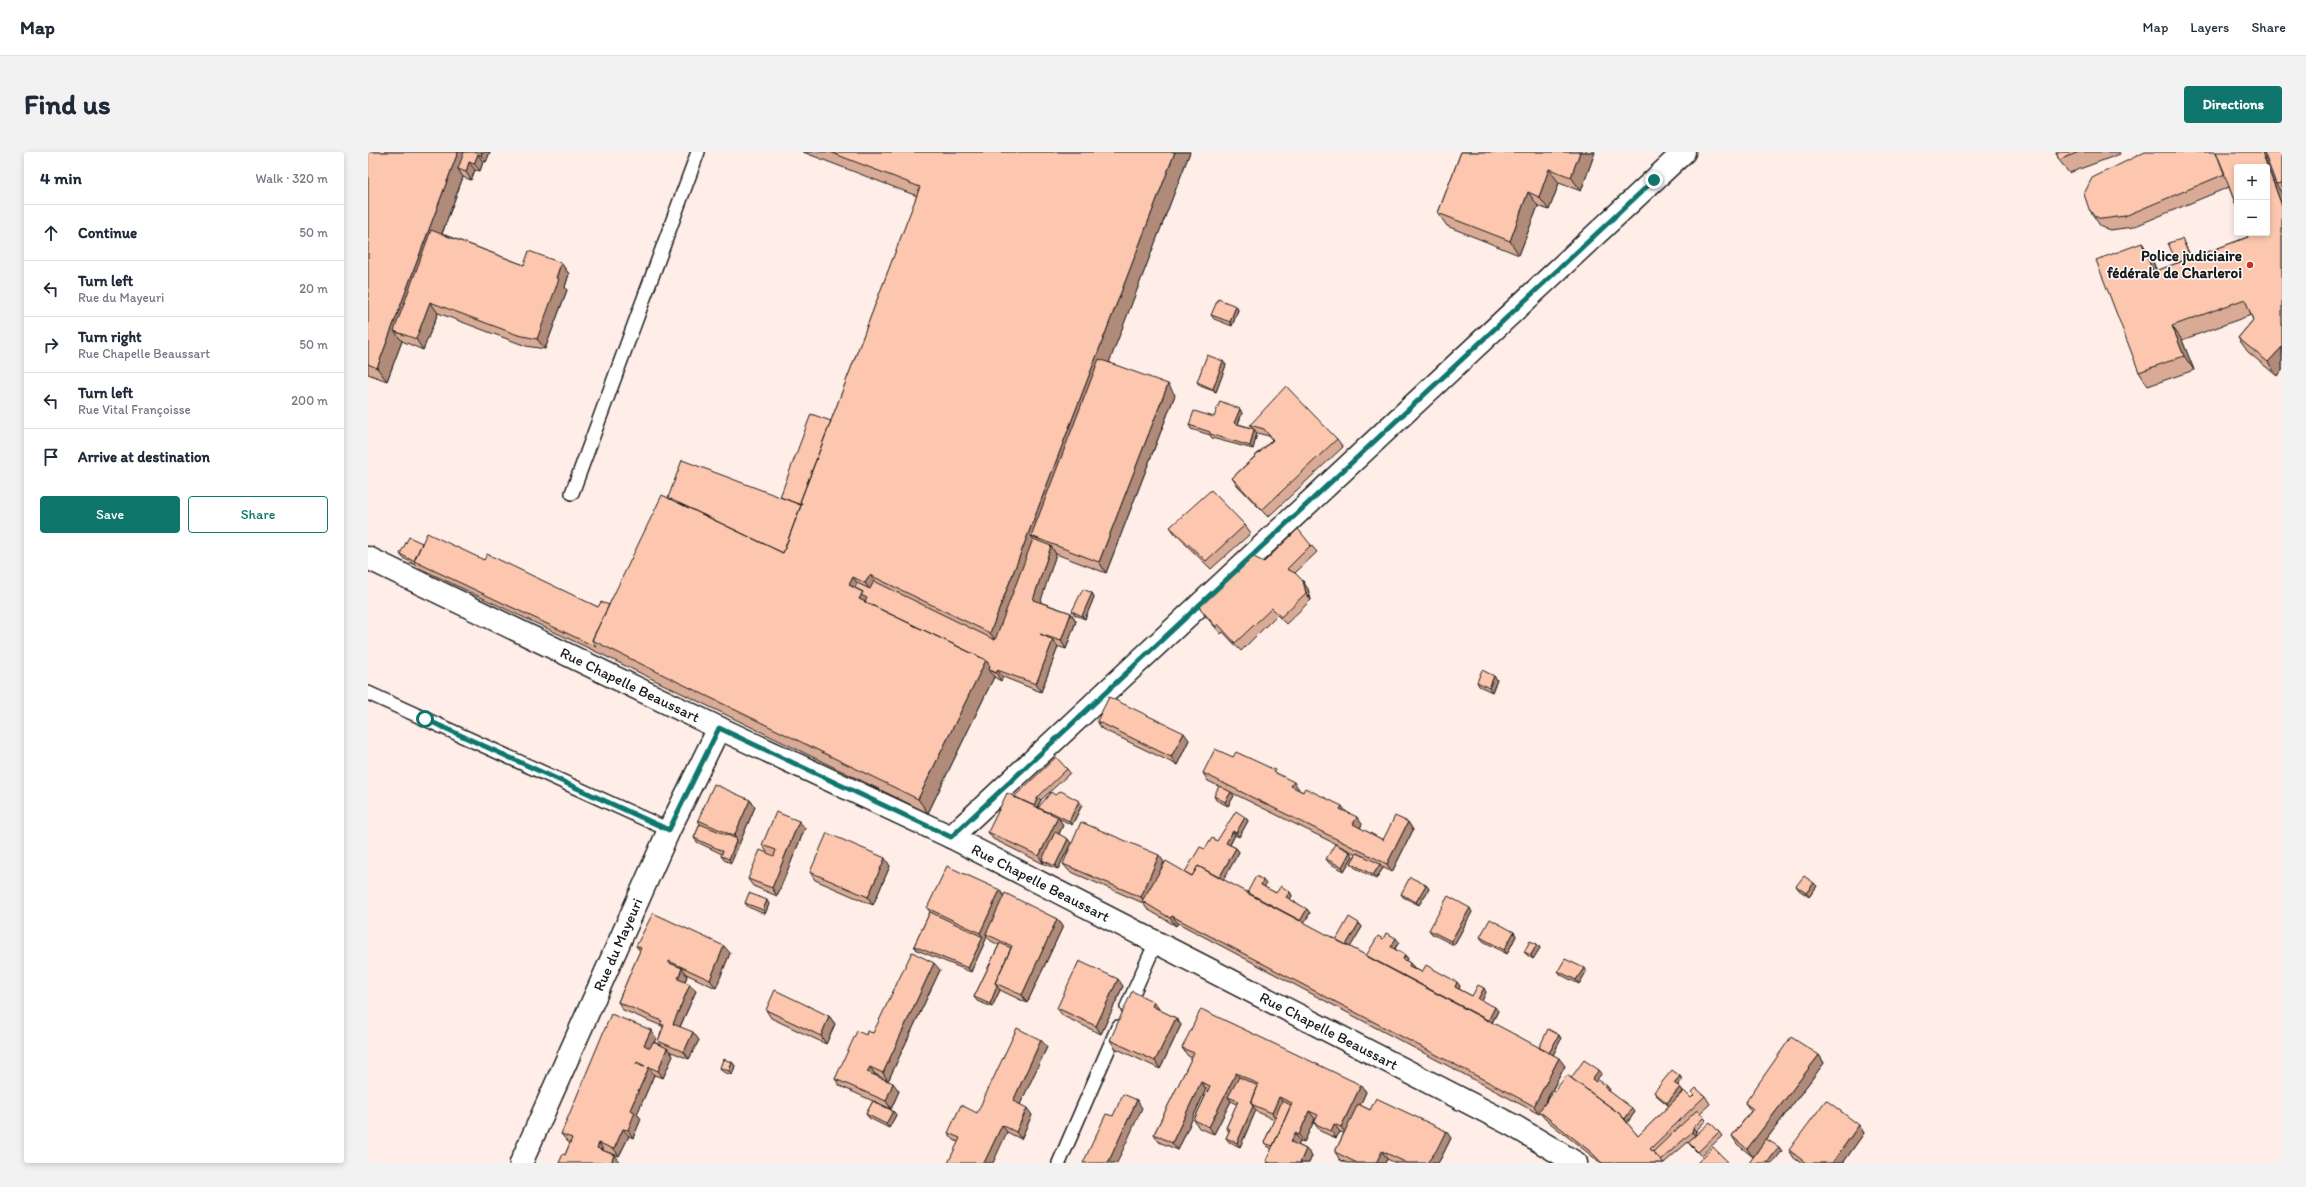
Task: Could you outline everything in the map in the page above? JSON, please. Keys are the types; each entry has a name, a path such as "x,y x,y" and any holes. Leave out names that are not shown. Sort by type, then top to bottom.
{"street":[{"path":"951,837 1684,152"},
{"name":"Rue Chapelle Beaussart","path":"368,558 719,728 951,837 1514,1126 1576,1163"},
{"name":"Rue du Mayeuri","path":"521,1163 669,830 719,728"}],"lane":[{"path":"572,493 698,152"},
{"path":"368,693 669,830"},
{"path":"1060,1163 1156,942"}],"building":[{"path":"368,152 458,152 377,368 368,364"},
{"path":"464,152 482,152 481,155 478,154 474,164 469,162 466,172 458,169"},
{"path":"830,152 1175,152 990,633 870,575 865,583 853,577 849,585 863,592 859,599 986,660 918,799 592,640 662,495 783,553 802,503 800,502 920,187"},
{"path":"1461,152 1580,152 1571,177 1549,169 1539,197 1528,192 1510,241 1438,213"},
{"path":"2056,152 2079,152 2059,160"},
{"path":"2145,152 2216,152 2225,174 2125,216 2102,219 2094,216 2089,209 2084,194 2092,178"},
{"name":"Police judiciaire fédérale de Charleroi","path":"2216,152 2262,152 2266,164 2234,164 2234,200"},
{"path":"2264,152 2282,152 2282,183 2276,184 2270,164 2268,164"},
{"name":"Police judiciaire fédérale de Charleroi","path":"2270,174 2282,206 2282,347 2268,362 2238,338 2253,320 2245,299 2172,326 2184,356 2139,372 2096,260 2142,243 2153,272 2248,237 2270,236"},
{"path":"431,230 524,265 529,251 561,263 556,278 559,279 537,339 518,335 430,302 416,339 394,331"},
{"path":"2182,239 2191,258 2177,263 2168,243"},
{"path":"1218,299 1236,306 1230,322 1211,315"},
{"path":"1207,355 1223,361 1213,389 1197,382"},
{"path":"1099,359 1168,384 1099,562 1031,536"},
{"path":"1286,386 1337,439 1262,510 1232,478 1273,440 1264,429 1250,425"},
{"path":"1220,401 1240,409 1234,423 1254,429 1250,446 1210,434 1210,432 1189,425 1194,411 1214,417"},
{"path":"811,414 831,421 800,502 801,505 780,497"},
{"path":"682,460 801,505 783,553 668,498"},
{"path":"1211,490 1245,525 1206,561 1170,527"},
{"path":"1298,529 1311,545 1287,569 1295,573 1303,581 1306,593 1281,617 1272,608 1235,643 1218,624 1216,627 1198,606 1252,556 1264,562"},
{"path":"427,533 484,560 487,554 598,607 601,602 609,605 592,640 596,647 414,561"},
{"path":"409,537 422,543 414,561 415,562 400,554"},
{"path":"1033,539 1051,546 1033,600 1071,613 1061,641 1040,634 1053,640 1036,684 997,670 996,673 989,669 990,666 986,660 865,602 867,598 861,595 863,592 855,588 857,583 870,589 874,581 995,640"},
{"path":"1083,589 1092,593 1082,616 1072,611"},
{"path":"1482,670 1494,676 1489,688 1477,682"},
{"path":"1109,697 1184,733 1171,757 1097,721"},
{"path":"1215,749 1233,757 1236,752 1275,770 1274,772 1294,782 1291,786 1303,792 1305,788 1342,806 1340,809 1357,817 1353,824 1383,840 1395,816 1408,822 1387,864 1203,773"},
{"path":"1056,757 1067,769 1038,797 1034,806 1014,797"},
{"path":"714,784 750,800 734,836 698,820"},
{"path":"1219,786 1231,792 1225,802 1214,796"},
{"path":"1061,791 1079,801 1069,821 1038,808 1051,792 1055,795"},
{"path":"1007,793 1058,817 1039,856 988,832"},
{"path":"1236,811 1245,817 1236,833 1233,831 1226,843 1236,848 1219,878 1198,866 1192,876 1185,872 1200,847 1205,849 1212,838 1217,841"},
{"path":"776,812 799,821 772,888 748,879 760,850 774,856 776,850 762,845"},
{"path":"1081,822 1159,855 1141,897 1063,864"},
{"path":"700,824 737,839 729,859 721,856 723,851 694,838"},
{"path":"1055,832 1068,839 1055,866 1042,860"},
{"path":"827,833 885,858 868,897 810,872"},
{"path":"1335,844 1350,852 1342,867 1326,859"},
{"path":"1357,853 1380,864 1373,875 1351,863"},
{"path":"1166,861 1192,876 1198,866 1559,1058 1534,1106 1172,916 1170,918 1142,901"},
{"path":"947,866 1000,890 980,933 927,908"},
{"path":"1256,876 1263,880 1261,885 1276,893 1281,886 1290,892 1286,897 1307,909 1300,921 1247,893"},
{"path":"1804,876 1814,883 1806,893 1796,886"},
{"path":"1410,877 1426,885 1416,902 1401,894"},
{"path":"749,893 767,900 763,910 745,903"},
{"path":"1005,893 1057,919 1022,995 995,983 1012,946 986,934"},
{"path":"1448,896 1470,908 1451,941 1429,930"},
{"path":"930,912 983,937 968,968 914,946"},
{"path":"653,913 724,946 710,980 669,961 669,963 682,968 678,979 690,984 673,1024 693,1032 684,1052 658,1041 664,1025 660,1024 662,1021 618,1002 641,948 636,946"},
{"path":"1349,917 1359,923 1346,945 1336,940"},
{"path":"1490,919 1514,932 1504,950 1480,937"},
{"path":"1386,933 1396,938 1391,947 1405,955 1403,959 1410,963 1409,966 1422,972 1426,965 1457,982 1455,987 1472,996 1478,985 1484,988 1478,999 1495,1007 1488,1021 1366,956 1378,936 1383,939"},
{"path":"1530,941 1537,944 1531,955 1524,952"},
{"path":"1000,943 1011,948 995,983 997,986 990,1004 974,997"},
{"path":"912,952 934,963 883,1073 870,1067 867,1072 893,1083 886,1101 835,1079 857,1031 866,1035 867,1031 873,1033"},
{"path":"1565,959 1584,968 1576,980 1558,971"},
{"path":"1079,961 1118,979 1096,1026 1057,1008"},
{"path":"775,990 829,1016 821,1036 766,1010"},
{"path":"1132,991 1154,1002 1152,1006 1176,1018 1155,1061 1110,1040"},
{"path":"1201,1009 1361,1085 1341,1127 1334,1124 1331,1131 1314,1123 1318,1115 1309,1111 1299,1135 1295,1133 1291,1142 1306,1149 1300,1163 1270,1163 1266,1161 1292,1103 1279,1097 1272,1113 1251,1104 1258,1084 1236,1073 1209,1127 1194,1120 1210,1086 1201,1082 1172,1143 1154,1134 1194,1053 1182,1048"},
{"path":"611,1014 651,1030 644,1045 650,1048 653,1042 667,1048 658,1071 649,1067 630,1110 635,1112 628,1130 623,1129 614,1149 599,1143 597,1148 614,1155 611,1163 559,1163 563,1154 565,1155 572,1138 561,1134"},
{"path":"1017,1028 1041,1040 1013,1101 1027,1108 1016,1132 1002,1125 984,1163 948,1163 960,1138 948,1133 961,1105 977,1113"},
{"path":"1548,1029 1559,1035 1549,1053 1539,1048"},
{"path":"1791,1037 1819,1055 1747,1149 1732,1136 1753,1109 1745,1103"},
{"path":"723,1059 732,1062 729,1071 720,1068"},
{"path":"1584,1060 1599,1070 1592,1079 1596,1082 1597,1079 1607,1086 1605,1088 1632,1108 1625,1119 1571,1078"},
{"path":"1672,1070 1680,1076 1674,1083 1680,1087 1667,1103 1654,1092"},
{"path":"1567,1075 1620,1114 1638,1136 1684,1091 1691,1098 1694,1095 1692,1092 1696,1088 1705,1096 1650,1149 1664,1163 1602,1163 1591,1152 1539,1111"},
{"path":"1239,1077 1258,1086 1251,1104 1253,1106 1237,1143 1226,1138 1230,1129 1226,1128 1238,1101 1228,1097"},
{"path":"1123,1094 1137,1100 1108,1163 1083,1163 1106,1114 1113,1116"},
{"path":"1376,1098 1446,1131 1436,1151 1427,1163 1407,1163 1382,1151 1376,1163 1357,1163 1335,1152 1358,1104 1370,1110"},
{"path":"1826,1100 1859,1125 1832,1163 1806,1163 1789,1150"},
{"path":"873,1101 893,1111 886,1124 866,1114"},
{"path":"1282,1101 1291,1105 1273,1146 1264,1143"},
{"path":"1697,1110 1704,1117 1693,1128 1692,1132 1661,1160 1653,1152"},
{"path":"1710,1122 1719,1132 1698,1152 1688,1142"},
{"path":"1766,1139 1779,1147 1767,1163 1749,1163"},
{"path":"1713,1147 1727,1161 1725,1163 1697,1163"}],"place":[{"name":"Police judiciaire fédérale de Charleroi","path":"2250,265"}],"route":[{"path":"425,719 669,830 719,728 951,837 1654,180"}]}
